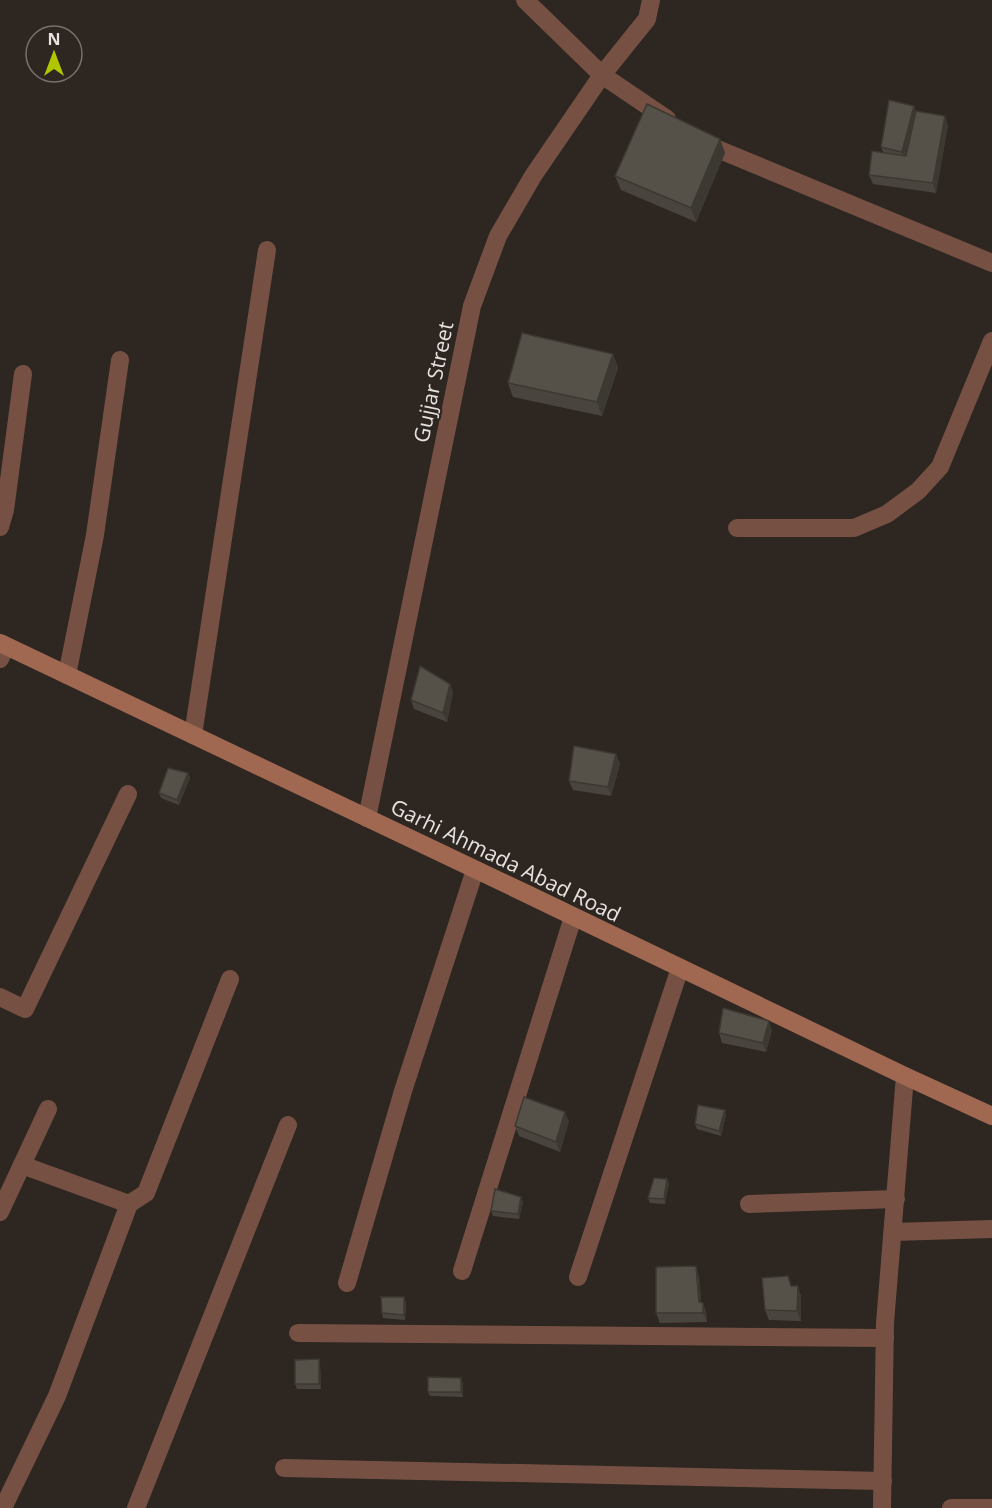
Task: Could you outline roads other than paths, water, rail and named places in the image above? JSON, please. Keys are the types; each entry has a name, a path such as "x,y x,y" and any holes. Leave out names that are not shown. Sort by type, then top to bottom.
{"street":[{"path":"525,0 602,75 705,145 992,262"},
{"name":"Gujjar Street","path":"367,818 471,306 498,236 533,176 602,75 647,19 651,0"},
{"path":"193,735 267,250"},
{"path":"737,528 854,528 887,513 918,491 940,467 992,341"},
{"path":"67,675 95,535 120,360"},
{"path":"0,527 23,374"},
{"name":"Garhi Ahmada Abad Road","path":"2,650 67,675 992,1116"},
{"path":"0,997 25,1009 128,794"},
{"path":"347,1283 403,1091 476,870"},
{"path":"462,1271 573,917"},
{"path":"578,1277 680,968"},
{"path":"3,1508 57,1395 129,1204 146,1193 230,979"},
{"path":"882,1508 885,1338 905,1076"},
{"path":"0,1212 48,1110"},
{"path":"136,1508 288,1125"},
{"path":"22,1165 129,1204"},
{"path":"749,1204 896,1199"},
{"path":"893,1232 992,1229"},
{"path":"298,1333 885,1338"},
{"path":"284,1468 883,1481"},
{"path":"951,1508 992,1508"}]}
